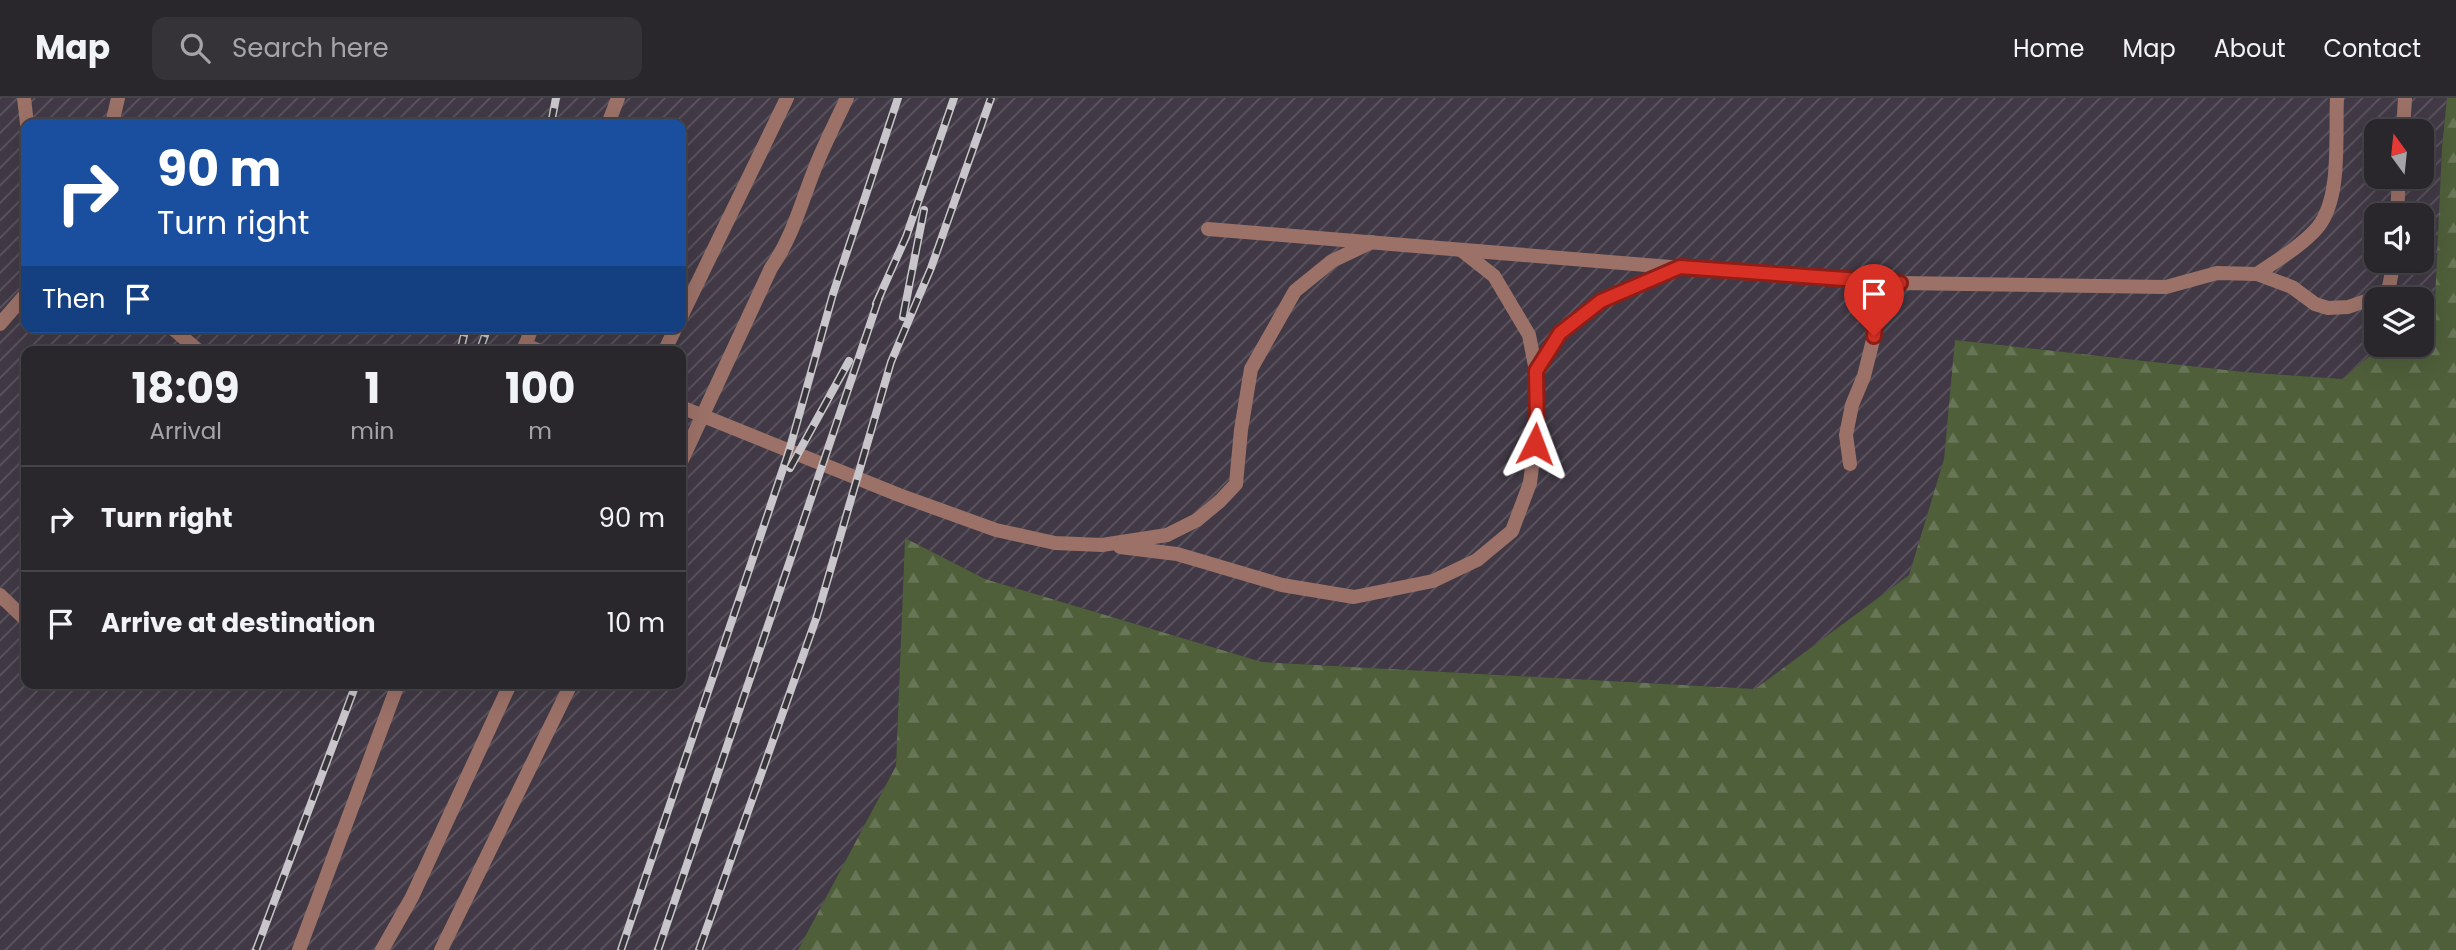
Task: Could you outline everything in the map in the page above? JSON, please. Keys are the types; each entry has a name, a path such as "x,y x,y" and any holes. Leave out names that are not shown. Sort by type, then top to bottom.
{"lane":[{"path":"24,98 26,119"},
{"path":"113,119 118,98"},
{"path":"610,119 618,98"},
{"path":"686,307 787,98"},
{"path":"686,452 771,268 792,232 816,164 847,98"},
{"path":"2257,274 2283,257 2318,226 2331,200 2337,98"},
{"path":"2404,119 2405,98"},
{"path":"1208,229 1900,283 2166,287 2217,273 2257,274 2292,287 2315,304 2329,308 2348,307 2383,295 2389,287 2392,273"},
{"path":"1102,545 1167,535 1198,520 1236,484 1251,369 1294,291 1332,261 1372,242"},
{"path":"686,409 898,495 996,530 1055,543 1102,545 1177,554 1282,584 1354,597 1433,581 1477,560 1513,531 1530,483 1537,425 1536,371 1529,335 1494,276 1461,250"},
{"path":"1536,371 1560,333 1601,301 1680,267"},
{"path":"1850,464 1846,435 1852,405 1864,376 1874,336 1880,295 1900,283"},
{"path":"0,324 19,309"},
{"path":"178,333 193,346"},
{"path":"0,596 21,615"},
{"path":"299,950 396,689"},
{"path":"382,950 412,897 508,689"},
{"path":"441,950 569,689"}],"shaded area":[{"path":"0,98 2447,98 2435,301 2434,287 2364,287 2364,357 2369,357 2342,379 2244,372 1956,340 1944,459 1909,575 1755,689 1262,662 985,579 905,538 896,766 798,950 0,950"}],"green space":[{"path":"2447,98 2456,98 2456,950 798,950 896,766 905,538 985,579 1262,662 1755,689 1909,575 1944,459 1955,340 2244,372 2342,379 2369,357 2434,357 2434,301"}],"railway":[{"path":"552,119 556,98"},
{"path":"621,950 789,451 833,294 898,98"},
{"path":"876,304 906,237 954,98"},
{"path":"699,950 817,616 891,362 931,268 991,98"},
{"path":"903,317 924,210"},
{"path":"658,950 880,295"},
{"path":"461,346 465,333"},
{"path":"481,346 486,333"},
{"path":"790,468 849,361"},
{"path":"256,950 354,689"}],"route":[{"path":"1535,444 1536,371 1560,333 1601,301 1680,267 1900,283 1880,295 1874,336"}]}
